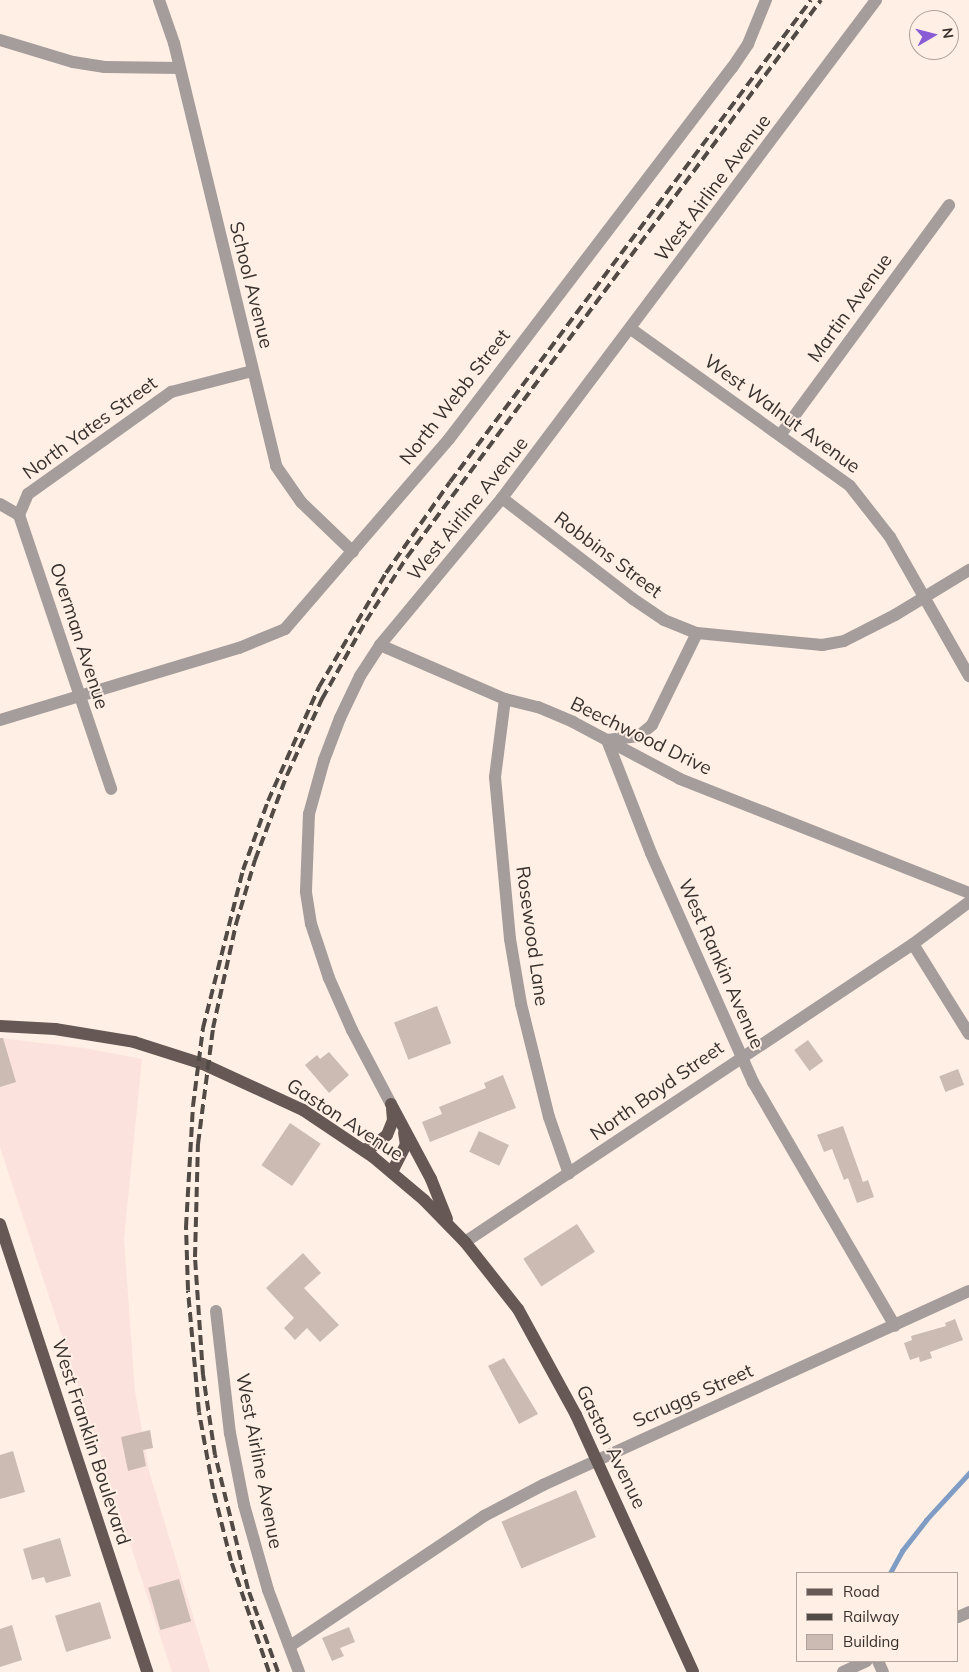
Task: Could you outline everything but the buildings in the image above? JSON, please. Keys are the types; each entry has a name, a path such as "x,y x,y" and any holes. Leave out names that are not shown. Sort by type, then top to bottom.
{"main road":[{"name":"Gaston Avenue","path":"0,1026 63,1030 134,1042 252,1085 302,1110 363,1150 392,1172 465,1242 518,1309 597,1460 693,1672"},
{"path":"391,1104 453,1230"},
{"path":"363,1150 372,1148 386,1134 393,1120 391,1104"},
{"path":"392,1172 406,1145 404,1129"},
{"name":"West Franklin Boulevard","path":"0,1224 147,1672"}],"street":[{"name":"School Avenue","path":"159,0 179,68 276,466 301,502 353,552"},
{"name":"North Webb Street","path":"0,720 269,638 285,629 305,609 449,439 732,68 748,44 766,0"},
{"name":"West Airline Avenue","path":"391,1104 352,1030 328,978 311,924 306,882 309,814 324,760 360,676 380,645 502,498 631,329 876,0"},
{"path":"0,40 73,62 104,67 179,68"},
{"name":"Martin Avenue","path":"781,434 949,205"},
{"name":"West Walnut Avenue","path":"631,329 830,469 866,503 890,536 969,676"},
{"name":"North Yates Street","path":"19,515 28,494 165,396 192,384 252,370"},
{"name":"Robbins Street","path":"502,498 633,599 664,620 697,633 822,645 863,633 969,570"},
{"path":"0,504 19,515"},
{"name":"Overman Avenue","path":"19,515 78,697 111,790"},
{"path":"607,740 639,736 652,725 697,633"},
{"name":"Beechwood Drive","path":"380,645 505,699 538,706 680,779 969,893"},
{"name":"Rosewood Lane","path":"505,699 495,777 510,939 521,1004 547,1109 569,1174"},
{"name":"West Rankin Avenue","path":"607,740 655,862 742,1055 752,1082 895,1326"},
{"name":"North Boyd Street","path":"465,1242 569,1174 742,1055 913,944 969,902"},
{"path":"913,944 969,1034"},
{"name":"Scruggs Street","path":"290,1646 484,1516 597,1460 895,1326 969,1290"},
{"name":"West Airline Avenue","path":"216,1311 230,1433 244,1505 268,1590 300,1672"},
{"path":"843,1672 865,1662"}],"shaded area":[{"path":"0,1038 84,1048 142,1059 124,1239 135,1391 149,1471 210,1672 172,1672 0,1147"}],"waterway":[{"path":"891,1572 902,1551 926,1520 969,1473"}],"railway":[{"path":"269,1672 231,1561 213,1489 199,1412 188,1290 186,1227 193,1106 203,1028 243,870 268,801 319,687 386,573 450,482 811,0"},
{"path":"278,1672 248,1589 215,1455 203,1375 195,1257 198,1144 213,1028 236,924 255,860 287,775 322,699 366,621 407,557 821,0"}]}
